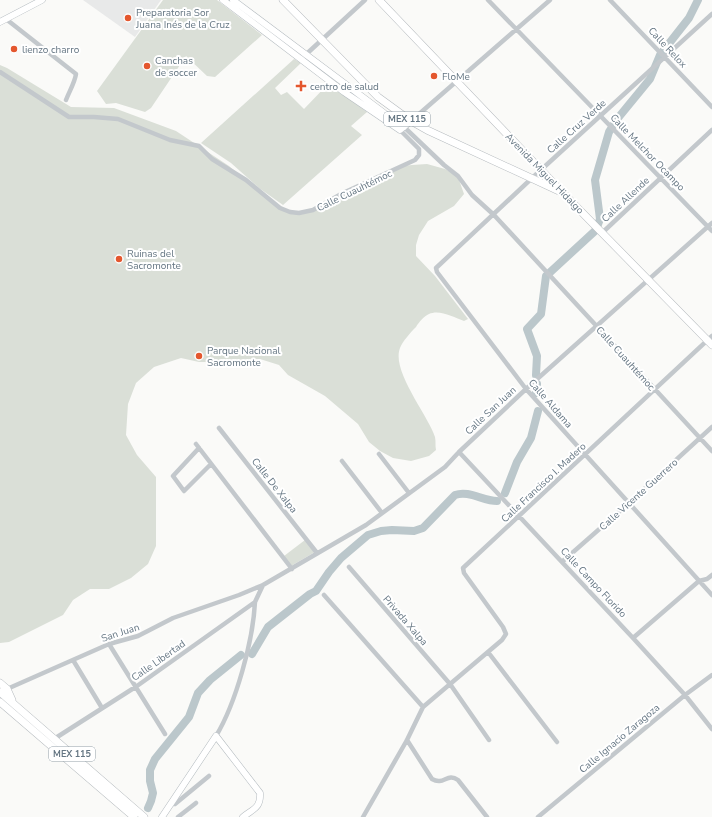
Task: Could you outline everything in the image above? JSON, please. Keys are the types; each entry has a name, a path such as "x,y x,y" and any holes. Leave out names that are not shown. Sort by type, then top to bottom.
{"main road":[{"path":"0,22 42,0"},
{"name":"Calle Cuauhtémoc","path":"223,0 264,27"},
{"name":"Calle Cuauhtémoc","path":"233,0 264,27 382,119 402,128"},
{"name":"MEX 115","path":"283,0 378,97 411,121 563,193"},
{"name":"Avenida Miguel Hidalgo","path":"379,0 563,193 710,340"},
{"path":"402,128 411,121"},
{"path":"0,683 3,691"},
{"name":"MEX 115","path":"3,691 11,707 134,817"},
{"name":"MEX 115","path":"0,702 11,707 54,739 144,817"},
{"path":"0,706 11,707"},
{"path":"162,817 216,736 260,793 261,801 258,807 242,817"}],"street":[{"path":"303,57 365,0"},
{"name":"Calle Melchor Ocampo","path":"488,0 660,178 710,225 712,230"},
{"path":"411,121 550,0"},
{"name":"Calle Relox","path":"610,0 712,107"},
{"name":"Calle Cruz Verde","path":"436,268 531,179 651,71 660,62 663,56 712,14"},
{"path":"6,19 76,74 75,80 66,100"},
{"name":"Calle Cuauhtémoc","path":"0,72 69,117 118,119 170,140 198,146 212,159 246,180 280,208 290,212 299,213 313,210 357,186 415,160 419,155 419,149 402,128"},
{"name":"Calle Cuauhtémoc","path":"402,128 458,176 472,195 494,215 550,274 712,451"},
{"name":"Calle Allende","path":"601,231 712,130"},
{"name":"Calle San Juan","path":"262,585 366,525 445,467 526,389 710,225"},
{"name":"Calle Aldama","path":"436,268 437,272 526,389 712,595"},
{"name":"Calle Francisco I. Madero","path":"488,652 502,640 506,634 503,627 462,569 655,389 710,340"},
{"name":"Calle Vicente Guerrero","path":"563,561 712,427"},
{"name":"Calle De Xalpa","path":"219,428 317,553"},
{"path":"211,464 184,491 172,476 197,446 211,464 292,569"},
{"name":"Calle Campo Florido","path":"459,452 563,561 685,695 712,729"},
{"path":"379,454 410,493"},
{"path":"342,461 382,513"},
{"name":"Privada Xalpa","path":"349,567 450,684 489,740"},
{"path":"633,638 699,581 707,579 712,575"},
{"path":"216,736 224,723 239,680 252,629 255,602 262,585"},
{"name":"San Juan","path":"3,691 110,644 138,636 173,618 239,595 262,585"},
{"path":"324,595 423,707"},
{"name":"Calle Libertad","path":"54,739 137,686 255,602"},
{"path":"110,644 166,734"},
{"path":"363,817 407,740 423,707 488,652 557,742"},
{"path":"73,660 102,708"},
{"name":"Calle Ignacio Zaragoza","path":"538,817 685,695 712,675"},
{"path":"407,740 432,779 441,782 449,777 454,777 487,817"},
{"path":"171,804 175,804 209,776"},
{"path":"178,817 196,803"}],"shaded area":[{"name":"Preparatoria Sor Juana Inés de la Cruz","path":"83,0 161,0 135,37"},
{"name":"Canchas de soccer","path":"163,0 217,0 262,35 215,77 207,76 186,56 151,108 145,112 116,103 106,104 97,91"},
{"path":"294,59 301,63 275,88 281,95 287,92 304,109 328,84 367,112 351,126 362,135 283,205 259,188 231,163 201,143"},
{"name":"Parque Nacional Sacromonte","path":"0,65 71,107 114,108 176,131 229,166 261,193 289,211 300,212 309,210 402,166 427,164 445,169 458,177 464,194 454,206 428,221 419,235 416,245 416,256 435,276 468,319 464,321 437,312 427,315 420,321 403,343 400,348 399,358 405,380 435,437 436,450 429,456 411,461 393,458 380,451 369,442 358,424 325,396 288,375 279,365 260,359 229,362 199,362 181,358 154,367 136,383 128,404 126,435 137,455 156,477 156,546 148,564 131,578 109,589 90,589 73,600 63,615 9,642 0,643"},
{"path":"305,540 315,552 291,566 284,556"}],"waterway":[{"path":"536,375 537,356 527,329 541,314 546,276 596,230 600,219 595,180 609,132 618,118 650,79 660,55 689,18 698,0"},
{"path":"536,393 537,384"},
{"path":"505,493 517,462 531,438 538,411"},
{"path":"252,654 268,627 316,591 341,558 368,535 381,531 414,531 423,528 455,495 466,494 497,501"},
{"path":"148,808 153,793 150,781 150,770 155,759 189,717 198,693 210,680 241,655"}],"place":[{"name":"Preparatoria Sor Juana Inés de la Cruz","path":"128,18"},
{"name":"lienzo charro","path":"14,49"},
{"name":"Canchas de soccer","path":"147,66"},
{"name":"FloMe","path":"434,76"},
{"name":"centro de salud","path":"301,86"},
{"name":"Ruinas del Sacromonte","path":"119,259"},
{"name":"Parque Nacional Sacromonte","path":"199,356"}]}
